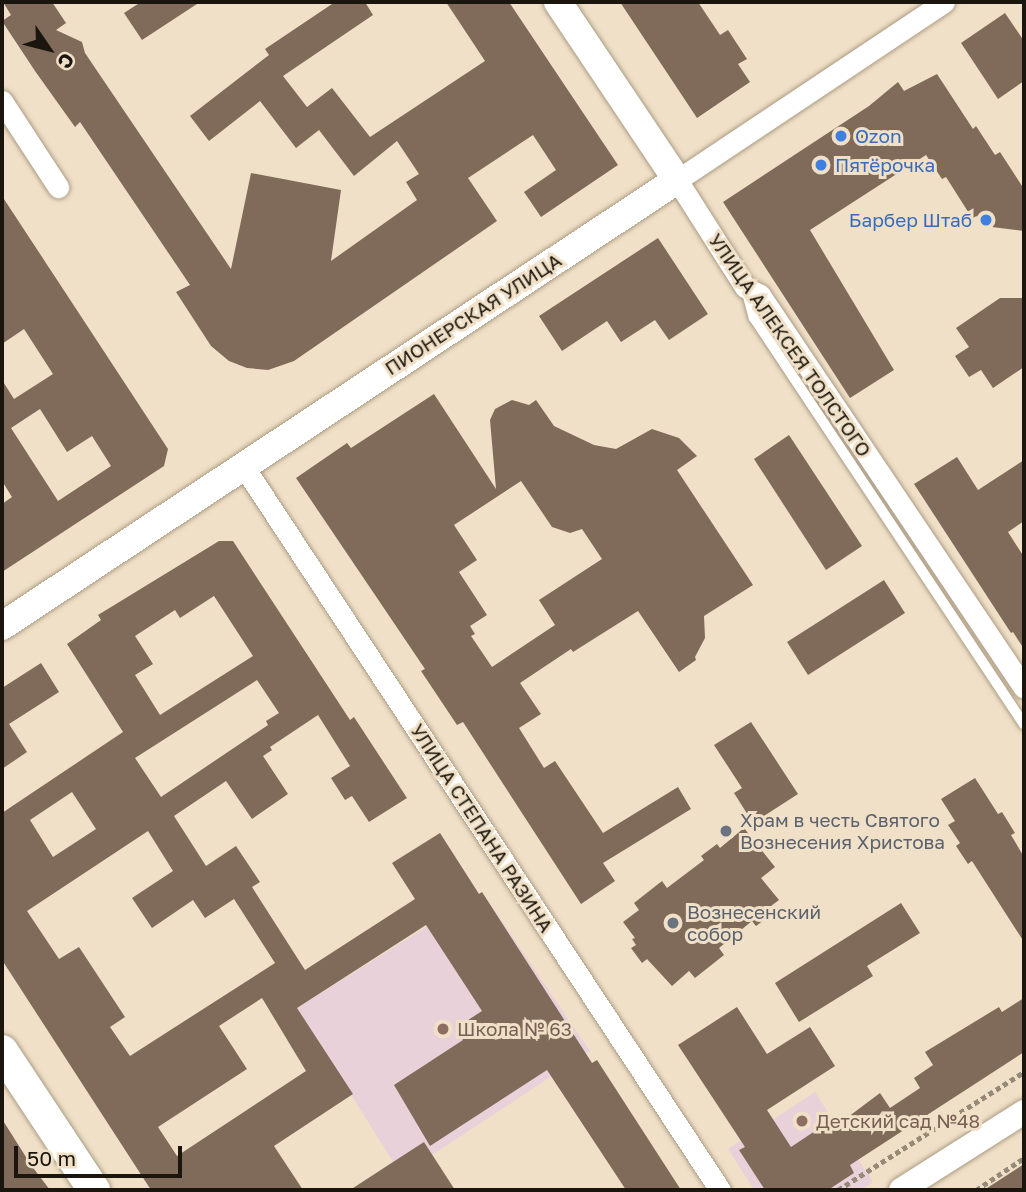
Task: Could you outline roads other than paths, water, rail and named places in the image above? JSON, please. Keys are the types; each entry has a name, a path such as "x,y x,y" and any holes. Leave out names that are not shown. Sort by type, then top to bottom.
{"main road":[{"name":"УЛИЦА АЛЕКСЕЯ ТОЛСТОГО","path":"558,2 677,180"},
{"name":"ПИОНЕРСКАЯ УЛИЦА","path":"2,626 677,180"},
{"path":"2,1051 94,1190"}],"street":[{"name":"ПИОНЕРСКАЯ УЛИЦА","path":"677,180 944,2"},
{"path":"2,101 58,187"},
{"name":"УЛИЦА АЛЕКСЕЯ ТОЛСТОГО","path":"677,180 745,287 760,295 1024,688"},
{"name":"УЛИЦА СТЕПАНА РАЗИНА","path":"244,467 720,1190"},
{"path":"901,1190 1024,1112"}],"lane":[{"path":"745,287 754,318 1024,724"}],"place":[{"name":"Ozon","path":"841,136"},
{"name":"Пятёрочка","path":"821,165"},
{"name":"Барбер Штаб","path":"986,220"},
{"name":"Храм в честь Святого Вознесения Христова","path":"726,831"},
{"name":"Вознесенский собор","path":"673,923"},
{"name":"Школа № 63","path":"443,1029"},
{"name":"Детский сад №48","path":"802,1121"}]}
